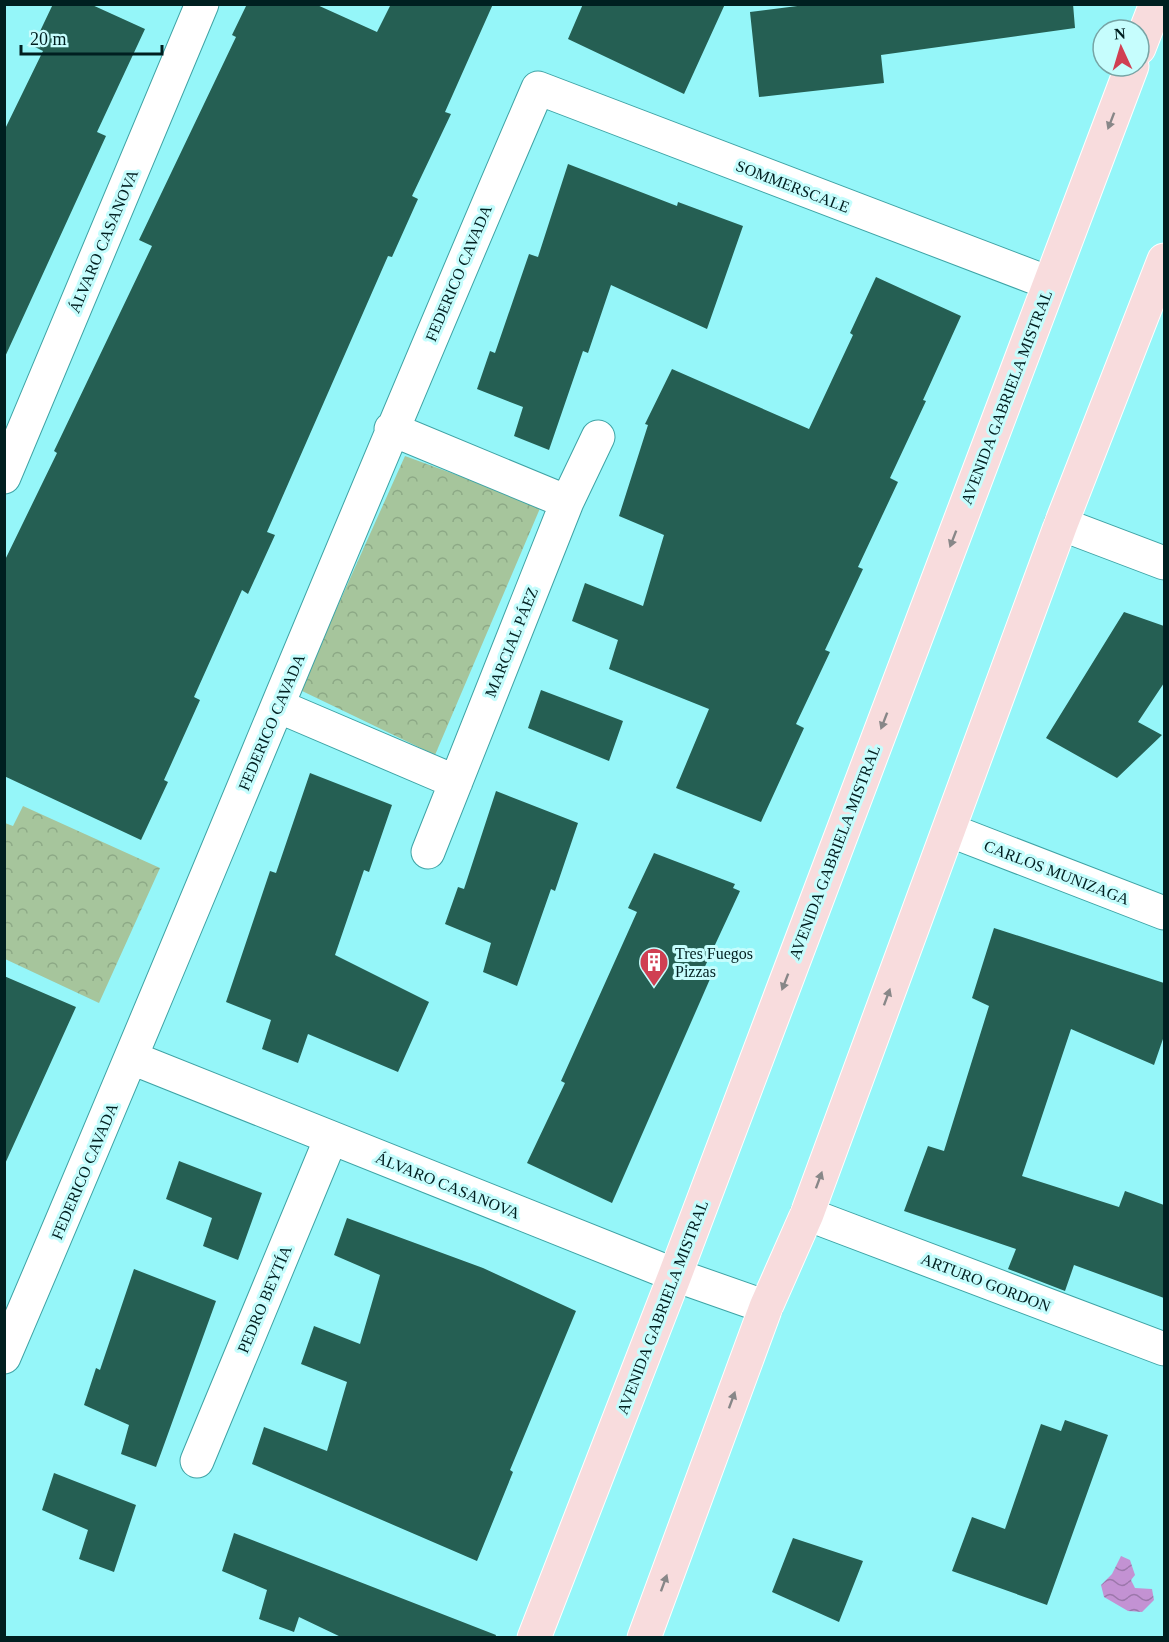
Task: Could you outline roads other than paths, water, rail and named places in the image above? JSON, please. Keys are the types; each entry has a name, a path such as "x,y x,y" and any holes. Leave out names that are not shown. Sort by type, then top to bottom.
{"main road":[{"path":"1151,18 1156,4"},
{"name":"AVENIDA GABRIELA MISTRAL","path":"534,1638 675,1275 1127,78"},
{"path":"644,1638 766,1307 807,1214 1061,524 1164,260"}],"street":[{"name":"ÁLVARO CASANOVA","path":"4,477 202,4"},
{"name":"SOMMERSCALE","path":"538,88 1049,284"},
{"name":"FEDERICO CAVADA","path":"4,1357 132,1058 391,429 538,88"},
{"path":"391,429 567,501"},
{"name":"MARCIAL PÁEZ","path":"428,852 567,501 598,437"},
{"path":"1061,524 1164,563"},
{"path":"278,706 456,782"},
{"name":"CARLOS MUNIZAGA","path":"949,830 1164,913"},
{"name":"ÁLVARO CASANOVA","path":"132,1058 675,1275 766,1307"},
{"name":"PEDRO BEYTÍA","path":"197,1461 331,1138"},
{"name":"ARTURO GORDON","path":"807,1214 1164,1349"}],"water":[{"path":"1121,1556 1130,1560 1135,1575 1131,1580 1135,1588 1152,1589 1154,1600 1142,1612 1128,1611 1104,1597 1101,1585 1112,1574"}],"place":[{"name":"Tres Fuegos Pizzas","path":"654,988"}]}
